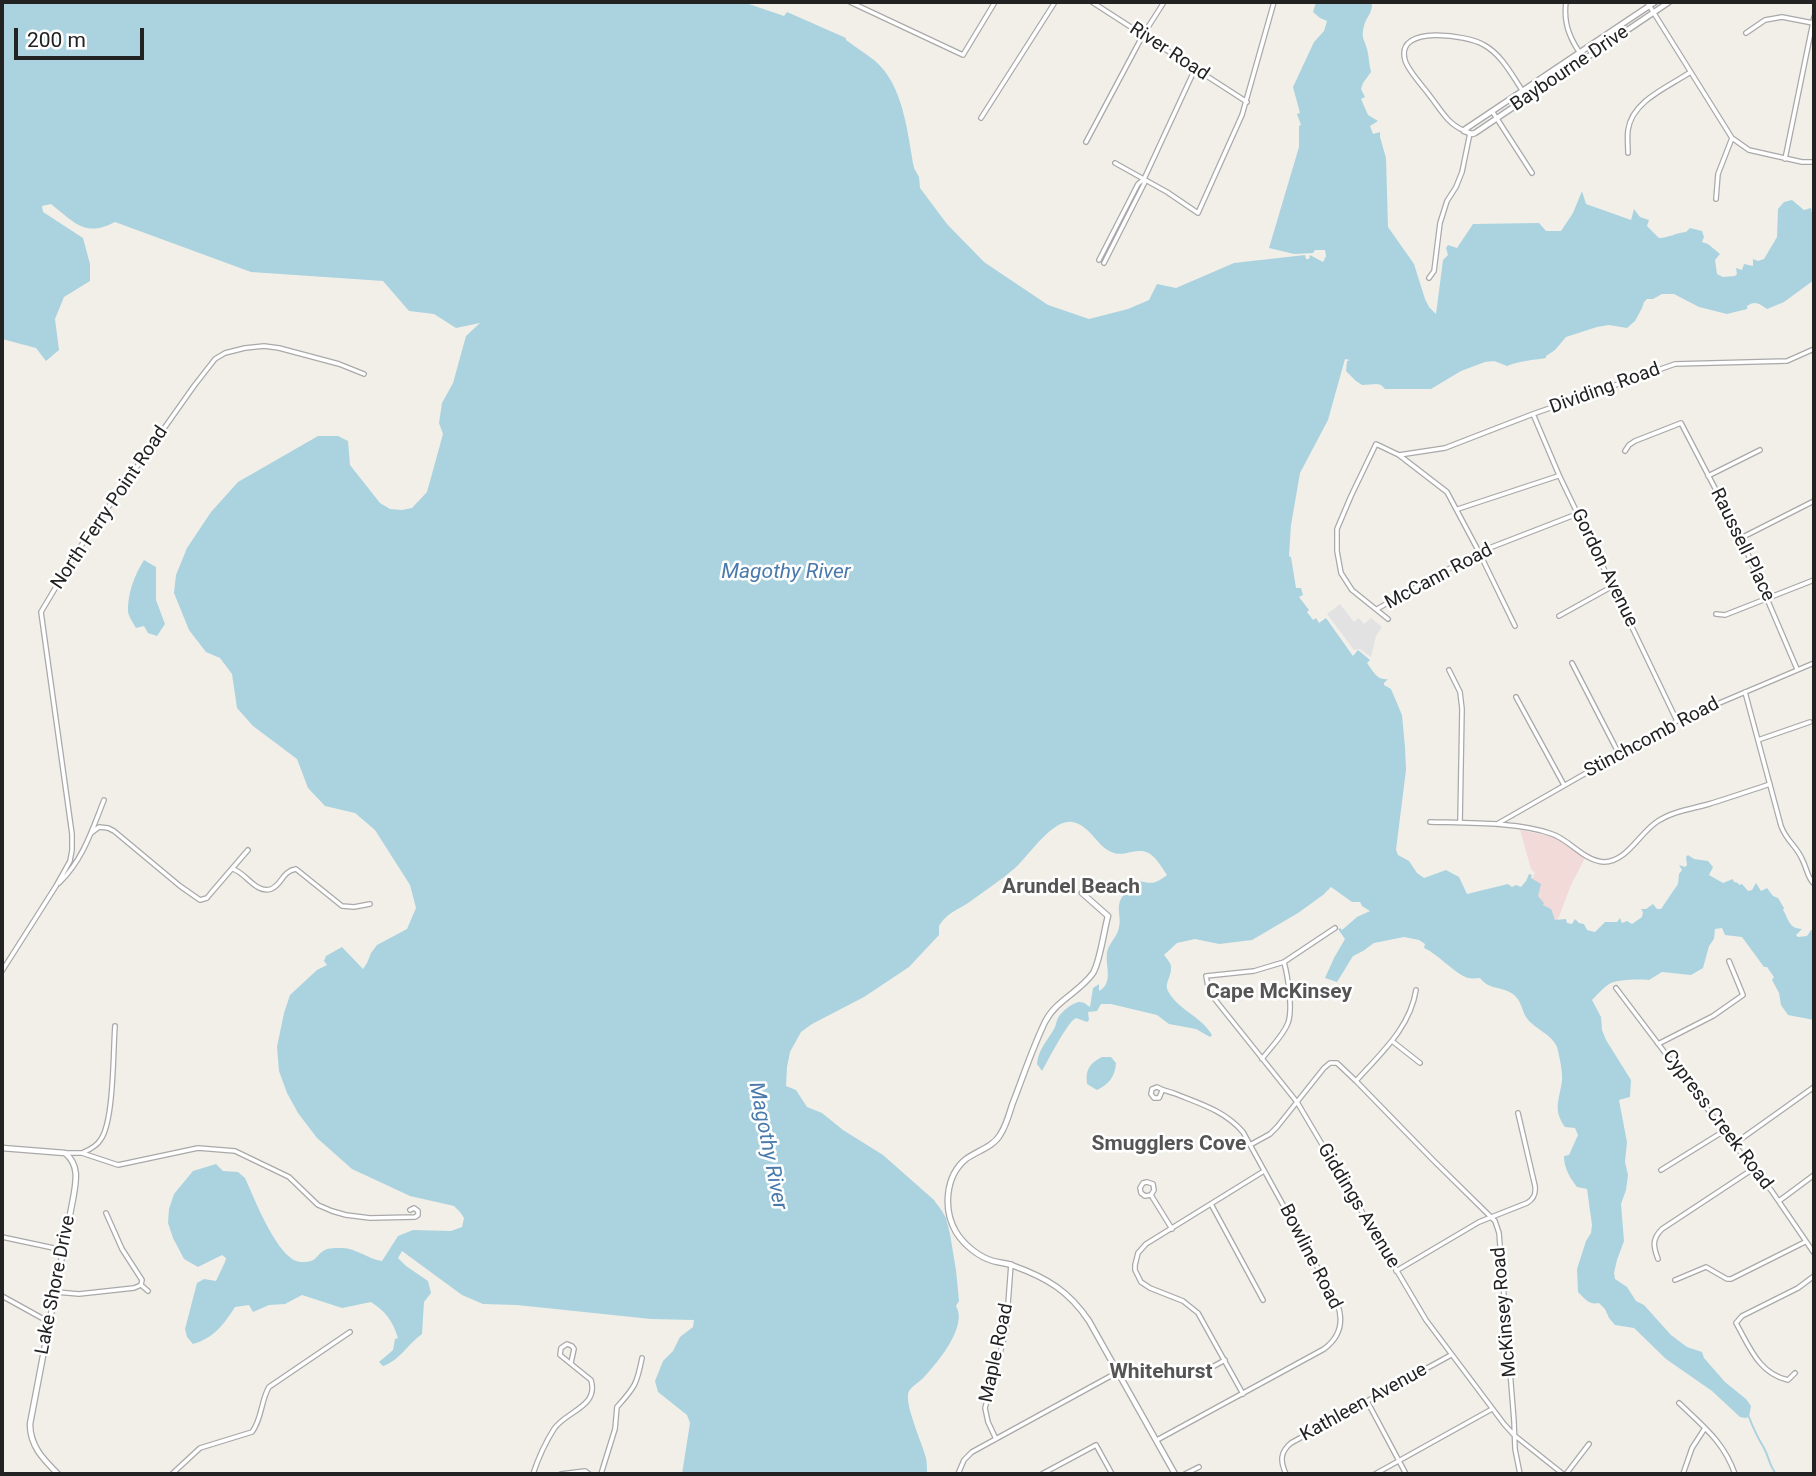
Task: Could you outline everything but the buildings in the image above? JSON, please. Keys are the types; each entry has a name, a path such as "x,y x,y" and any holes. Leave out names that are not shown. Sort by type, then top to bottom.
{"street":[{"path":"850,2 952,51 964,54 995,2"},
{"path":"981,118 1055,2"},
{"name":"River Road","path":"1092,2 1247,102"},
{"path":"1086,142 1143,35 1164,2"},
{"path":"1115,163 1144,178 1198,213 1247,102 1275,2"},
{"path":"1566,2 1564,15 1570,37 1584,59"},
{"name":"Baybourne Drive","path":"1464,131 1648,4 1655,2"},
{"name":"Baybourne Drive","path":"1470,133 1475,133 1669,2"},
{"path":"1648,4 1732,138 1749,150 1785,159 1814,162"},
{"path":"1746,33 1765,20 1782,17 1814,23"},
{"path":"1785,159 1814,17"},
{"path":"1429,278 1434,271 1440,223 1447,201 1462,172 1470,133 1450,122 1407,65 1404,52 1410,42 1424,35 1471,39 1493,51 1522,90"},
{"path":"1102,261 1145,182 1144,178 1195,69"},
{"path":"1628,153 1628,132 1635,112 1642,104 1690,73"},
{"path":"1492,111 1532,173"},
{"path":"1716,199 1718,174 1732,138"},
{"name":"North Ferry Point Road","path":"2,971 70,861 72,842 41,612 47,601 78,550 215,359 225,353 264,346 339,364 364,374"},
{"name":"Dividing Road","path":"1399,454 1445,448 1675,364 1787,361 1814,349"},
{"name":"Gordon Avenue","path":"1533,414 1559,475 1677,721"},
{"name":"Raussell Place","path":"1625,452 1634,441 1681,423 1741,538 1797,669"},
{"path":"1388,619 1352,590 1341,573 1337,551 1337,529 1376,444 1399,454 1447,492 1458,509 1515,626"},
{"path":"1709,476 1760,450"},
{"path":"1458,509 1559,475"},
{"path":"1741,538 1814,501"},
{"name":"McCann Road","path":"1377,609 1479,552 1578,514"},
{"path":"1716,614 1725,615 1814,580"},
{"path":"1559,616 1613,586"},
{"path":"1572,663 1619,754"},
{"name":"Stinchcomb Road","path":"1496,825 1677,721 1814,663"},
{"path":"1449,670 1460,692 1462,709 1460,823"},
{"path":"1745,692 1786,838 1799,853 1814,884"},
{"path":"1516,697 1564,785"},
{"path":"1758,740 1810,722"},
{"path":"1430,822 1537,830 1556,835 1590,858 1601,862 1611,861 1622,856 1659,820 1770,784"},
{"path":"57,886 71,872 82,855 104,800"},
{"path":"91,833 99,827 114,831 200,900 206,898 248,850"},
{"path":"233,869 240,871 259,889 264,890 276,887 285,874 296,869 342,906 370,904"},
{"path":"1082,892 1108,916 1095,970 1052,1010 1030,1053 1002,1132 995,1141 965,1159 959,1166 948,1191 951,1219 961,1238 986,1258 1011,1265 1066,1292 1089,1321 1175,1474"},
{"path":"1262,1059 1290,1020 1284,962 1335,928"},
{"path":"1658,1044 1713,1016 1742,995 1729,961"},
{"name":"Giddings Avenue","path":"1284,962 1254,971 1206,976 1212,997 1297,1102 1428,1324 1514,1435"},
{"name":"Cypress Creek Road","path":"1616,988 1779,1202 1814,1253"},
{"path":"1356,1081 1401,1030 1412,1010 1416,990"},
{"path":"82,1153 96,1146 103,1138 109,1118 115,1026"},
{"path":"1392,1041 1420,1063"},
{"path":"1250,1145 1273,1131 1327,1065 1340,1065 1491,1216"},
{"path":"1734,1144 1814,1087"},
{"name":"Bowline Road","path":"1157,1440 1324,1349 1335,1338 1341,1323 1337,1303 1250,1145 1236,1125 1220,1112 1171,1092 1162,1091"},
{"path":"1396,1270 1491,1216 1527,1203 1535,1195 1518,1113"},
{"path":"1661,1170 1724,1131"},
{"path":"2,1148 82,1153 118,1166 198,1148 235,1152 289,1177 318,1205 332,1212 370,1218 418,1215 414,1208 410,1210"},
{"name":"Lake Shore Drive","path":"58,1474 35,1448 30,1431 32,1408 76,1177 73,1162 65,1153"},
{"path":"1658,1259 1654,1242 1662,1229 1753,1169"},
{"path":"1243,1394 1196,1311 1183,1301 1144,1285 1135,1270 1136,1258 1142,1249 1264,1171"},
{"path":"1779,1202 1814,1174"},
{"path":"1143,1183 1153,1184 1151,1195 1145,1196 1141,1192 1143,1183"},
{"path":"1151,1195 1172,1229"},
{"path":"1211,1204 1263,1300"},
{"path":"106,1213 122,1249 142,1280 141,1285"},
{"name":"McKinsey Road","path":"1491,1216 1499,1233 1519,1474"},
{"path":"2,1237 63,1250"},
{"path":"1675,1280 1706,1266 1731,1279 1805,1242"},
{"name":"Maple Road","path":"996,1438 985,1408 1006,1331 1011,1265"},
{"path":"1795,1373 1788,1380 1777,1378 1760,1364 1736,1323 1742,1316 1798,1288 1814,1276"},
{"path":"141,1285 148,1291"},
{"path":"56,1292 79,1294 141,1285"},
{"path":"2,1296 49,1322"},
{"path":"172,1474 200,1448 252,1432 269,1387 350,1332"},
{"path":"533,1474 554,1429 564,1418 583,1408 590,1396 593,1384 591,1380 563,1359 559,1352 567,1344 574,1349 571,1363"},
{"name":"Kathleen Avenue","path":"1286,1474 1281,1455 1291,1443 1451,1355"},
{"path":"601,1474 615,1429 617,1407 637,1383 642,1358"},
{"path":"1205,1371 1224,1360"},
{"path":"958,1474 966,1456 1118,1372"},
{"path":"1367,1401 1406,1474"},
{"path":"1679,1403 1723,1447 1735,1474"},
{"path":"1376,1474 1493,1409"},
{"path":"1683,1474 1692,1448 1705,1428"},
{"path":"1514,1435 1565,1474 1590,1444"},
{"path":"1042,1474 1096,1445 1112,1474"},
{"path":"1185,1474 1199,1466"},
{"path":"561,1474 585,1471 589,1474"}],"shaded area":[{"path":"1340,604 1354,622 1359,618 1364,624 1371,618 1382,627 1376,636 1371,657 1360,649 1354,650 1327,614"},
{"path":"1520,830 1555,837 1585,858 1571,885 1552,935 1505,934 1535,873 1531,869"}],"water":[{"name":"Magothy River","path":"2,2 743,2 784,16 787,12 846,38 884,70 903,110 920,188 947,224 984,262 1048,305 1089,319 1128,309 1149,300 1157,284 1176,288 1234,263 1305,255 1306,259 1309,259 1310,255 1323,262 1325,250 1294,254 1269,248 1299,147 1301,125 1297,114 1300,113 1293,87 1327,21 1313,12 1316,2 1376,2 1372,4 1363,30 1371,72 1363,83 1361,89 1365,97 1361,99 1368,115 1378,121 1370,126 1373,134 1380,132 1386,158 1388,227 1414,264 1425,299 1436,314 1443,260 1448,255 1448,245 1457,248 1473,224 1539,223 1546,231 1561,231 1573,213 1582,191 1586,204 1631,220 1634,209 1640,217 1649,220 1647,226 1659,238 1686,232 1690,228 1702,231 1702,242 1720,254 1715,260 1717,274 1723,277 1735,276 1736,268 1742,270 1744,264 1753,266 1753,259 1764,259 1777,237 1778,209 1784,202 1792,200 1804,210 1811,208 1814,213 1814,280 1784,302 1767,309 1753,303 1747,306 1747,309 1727,314 1699,307 1674,294 1662,294 1647,299 1635,321 1627,328 1609,325 1597,327 1566,337 1546,358 1507,366 1494,361 1485,362 1461,371 1431,389 1385,389 1377,384 1362,385 1346,371 1347,361 1350,360 1345,359 1328,420 1300,473 1289,556 1296,588 1301,588 1303,595 1299,597 1313,620 1316,618 1319,623 1326,618 1353,656 1358,650 1370,660 1367,663 1376,675 1388,679 1384,685 1391,689 1402,715 1405,747 1406,770 1396,850 1398,855 1409,861 1424,878 1446,870 1459,877 1467,894 1508,884 1521,887 1529,874 1541,884 1538,896 1543,905 1551,909 1555,920 1566,919 1567,923 1572,924 1575,919 1584,924 1587,930 1595,932 1605,922 1617,922 1620,918 1622,923 1627,921 1632,924 1642,917 1641,909 1653,904 1657,909 1661,909 1678,884 1682,870 1679,865 1687,865 1688,855 1694,859 1708,861 1713,867 1709,875 1723,883 1733,879 1748,891 1752,890 1756,883 1761,891 1767,888 1778,898 1791,925 1802,929 1796,935 1798,937 1807,936 1811,930 1814,931 1814,1020 1788,1015 1781,1005 1779,993 1772,980 1774,977 1767,967 1764,967 1742,937 1725,935 1722,928 1715,929 1703,968 1691,975 1662,972 1649,980 1613,982 1592,1000 1601,1017 1606,1040 1631,1080 1630,1097 1619,1100 1627,1142 1625,1162 1628,1175 1621,1204 1624,1241 1617,1260 1615,1279 1627,1287 1636,1301 1644,1305 1671,1335 1687,1347 1702,1352 1725,1382 1746,1399 1751,1406 1749,1417 1740,1417 1712,1391 1666,1359 1634,1328 1615,1325 1599,1303 1590,1302 1578,1292 1577,1269 1592,1225 1587,1189 1577,1187 1565,1165 1564,1156 1569,1155 1578,1135 1575,1128 1565,1127 1559,1115 1562,1077 1555,1042 1529,1021 1513,994 1487,984 1480,978 1463,976 1424,948 1425,944 1419,940 1404,937 1374,943 1353,956 1337,982 1325,978 1345,939 1338,929 1342,930 1357,917 1370,911 1360,902 1352,902 1331,887 1298,913 1252,940 1219,944 1195,939 1177,943 1164,955 1171,967 1168,991 1172,998 1207,1028 1212,1035 1210,1037 1196,1029 1169,1024 1157,1015 1101,1004 1097,1011 1088,1012 1087,1022 1076,1018 1072,1021 1042,1071 1037,1064 1039,1054 1055,1028 1057,1019 1077,1002 1083,1002 1090,1007 1093,988 1099,984 1099,991 1106,984 1107,952 1118,930 1119,905 1124,895 1139,881 1154,883 1167,875 1149,853 1114,853 1084,827 1072,822 1056,826 1009,873 952,912 939,926 939,935 909,967 864,997 812,1024 801,1032 790,1052 786,1086 796,1090 807,1107 822,1113 883,1155 934,1200 946,1218 956,1270 958,1323 944,1353 910,1389 908,1397 926,1458 927,1474 682,1474 690,1423 687,1415 658,1392 655,1381 663,1361 673,1351 680,1337 693,1327 694,1320 651,1319 483,1304 462,1295 402,1251 398,1258 428,1281 431,1293 424,1302 422,1334 389,1364 383,1366 379,1362 393,1350 395,1339 398,1338 391,1322 371,1302 342,1308 302,1295 285,1304 269,1305 253,1312 249,1305 235,1307 218,1330 193,1344 185,1329 197,1283 204,1279 216,1281 226,1258 222,1255 198,1267 184,1259 173,1238 168,1223 169,1209 174,1194 193,1171 216,1164 223,1171 238,1172 245,1178 276,1240 292,1259 301,1262 314,1260 326,1249 339,1248 351,1249 382,1261 398,1236 413,1230 451,1231 462,1227 464,1218 454,1206 410,1196 352,1169 317,1138 287,1093 279,1071 277,1047 290,995 317,970 327,965 324,961 326,956 342,947 363,969 377,945 407,929 416,908 410,885 375,830 355,813 325,806 308,788 297,759 253,726 237,708 232,674 220,658 206,652 189,630 174,593 176,575 187,548 211,512 238,482 318,436 338,436 348,441 350,465 380,503 390,509 412,508 427,492 443,434 439,423 442,403 453,383 466,336 480,323 456,328 434,314 409,311 383,281 251,272 115,222 105,227 80,226 51,204 42,206 43,212 83,238 90,264 90,281 64,297 55,319 59,350 46,361 36,348 2,339"},
{"path":"144,560 156,567 156,600 165,624 157,636 148,633 144,626 136,628 128,612 132,584"},
{"path":"1102,1057 1111,1057 1116,1063 1111,1080 1097,1090 1087,1084 1087,1074 1091,1064"}],"waterway":[{"path":"1749,1417 1776,1474"}],"district":[{"name":"Arundel Beach","path":"1071,888"},
{"name":"Cape McKinsey","path":"1279,993"},
{"name":"Smugglers Cove","path":"1169,1145"},
{"name":"Whitehurst","path":"1161,1373"}]}
